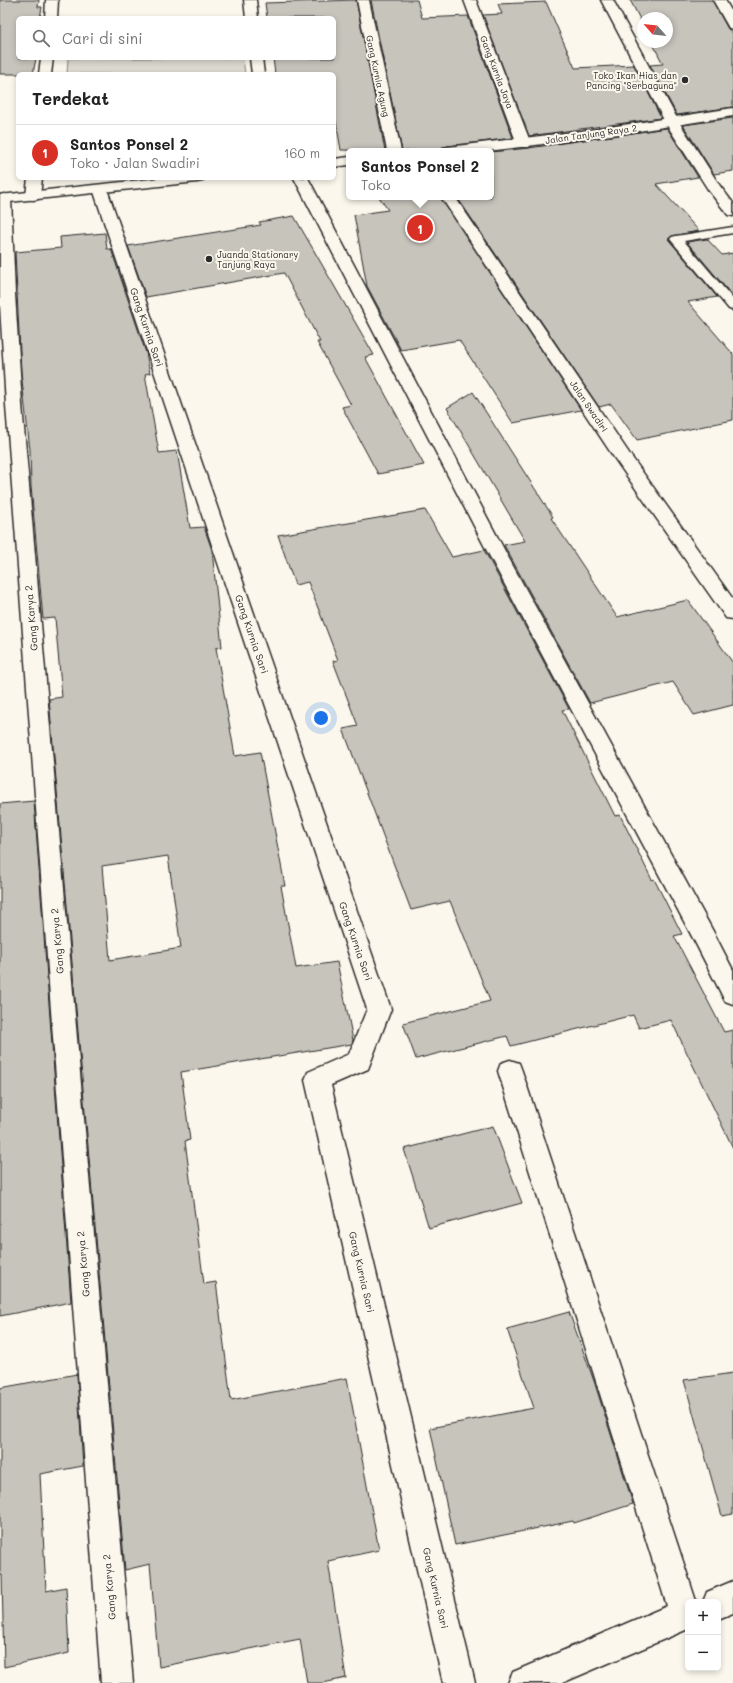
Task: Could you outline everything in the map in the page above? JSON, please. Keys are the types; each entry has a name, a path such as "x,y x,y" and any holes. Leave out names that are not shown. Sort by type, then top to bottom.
{"street":[{"path":"51,16 52,0"},
{"path":"250,0 252,16"},
{"name":"Gang Kurnia Agung","path":"363,0 393,148"},
{"name":"Gang Kurnia Jaya","path":"470,0 524,144"},
{"path":"607,0 672,122 714,188 733,212"},
{"path":"719,0 733,24"},
{"path":"45,72 47,60"},
{"path":"256,60 258,72"},
{"name":"Jalan Tanjung Raya 2","path":"481,148 524,144 733,112"},
{"path":"336,163 346,161"},
{"path":"33,196 35,180"},
{"path":"2,198 180,180"},
{"path":"302,180 498,556 706,940 733,994"},
{"name":"Gang Kurnia Sari","path":"100,189 379,1009 359,1061 317,1080 459,1683"},
{"name":"Gang Karya 2","path":"2,198 14,413 117,1683"},
{"name":"Jalan Swadiri","path":"450,200 698,567 733,613"},
{"path":"510,1070 685,1611"},
{"path":"721,1602 733,1597"},
{"path":"524,1683 685,1614"}],"lane":[{"path":"733,230 676,239 733,306"}],"shaded area":[{"path":"68,60 243,60 245,72 67,72"}],"building":[{"path":"0,0 39,0 38,7 42,7 40,16 16,16 16,60 36,60 33,72 0,74"},
{"path":"356,0 384,148 346,148 346,150 341,150 336,121 336,72 275,72 273,60 336,60 336,16 267,16 265,3"},
{"path":"371,0 417,0 422,18 468,16 513,138 442,148 401,148"},
{"path":"630,0 712,0 728,29 733,33 733,107 677,115 650,65 663,64 655,48 673,48 673,12 637,12 637,13"},
{"path":"546,2 575,68 634,65 661,118 529,136 483,15 502,14 498,4"},
{"path":"733,118 733,171 714,174 683,125"},
{"path":"667,128 698,177 656,184 699,231 672,236 668,239 717,297 688,302 733,354 733,420 637,440 611,404 599,407 459,200 494,200 494,152"},
{"path":"381,200 442,200 581,410 513,423 459,340 401,350 367,286 354,215 388,210"},
{"path":"294,216 374,355 365,357 424,465 378,474 342,407 351,405 317,342 320,342 284,273 146,297 128,246 261,225 259,222"},
{"path":"105,233 107,249 111,249 146,353 150,373 145,374 159,453 177,451 190,528 204,527 212,550 222,647 216,648 235,756 260,752 285,886 281,886 296,968 337,962 353,1040 352,1044 181,1072 190,1140 185,1141 204,1284 216,1282 231,1400 347,1378 379,1550 328,1561 346,1678 323,1683 307,1683 300,1639 159,1667 150,1564 125,1570 49,699 62,697 55,618 43,619 31,486 30,450 21,372 15,252 61,248 60,237","holes":["168,856 181,948 110,960 102,866"]},
{"path":"707,239 722,255 733,253 733,294 731,294 687,242"},
{"path":"473,392 553,517 551,518 617,617 688,600 733,663 733,705 694,715 673,682 590,703 504,545 525,541 447,408"},
{"path":"425,510 452,557 484,550 569,709 562,710 615,816 620,815 652,880 654,879 682,934 674,936 724,1032 733,1030 733,1148 671,1020 639,1028 633,1015 511,1046 507,1036 416,1059 403,1023 490,1001 450,901 411,910 343,729 358,726 333,661 338,660 308,582 295,585 278,535"},
{"path":"34,801 71,1302 0,1316 0,804"},
{"path":"493,1126 522,1203 429,1228 404,1149"},
{"path":"569,1312 594,1381 633,1504 574,1523 573,1521 455,1545 430,1428 534,1408 507,1329"},
{"path":"733,1373 733,1514 722,1516 684,1380"},
{"path":"77,1374 83,1466 40,1474 46,1591 66,1587 69,1653 4,1667 2,1575 0,1575 0,1388"}],"place":[{"name":"Toko Ikan Hias dan Pancing \"Serbaguna\"","path":"685,80"},
{"name":"Santos Ponsel 2","path":"420,228"},
{"name":"Juanda Stationary Tanjung Raya","path":"209,259"}]}
